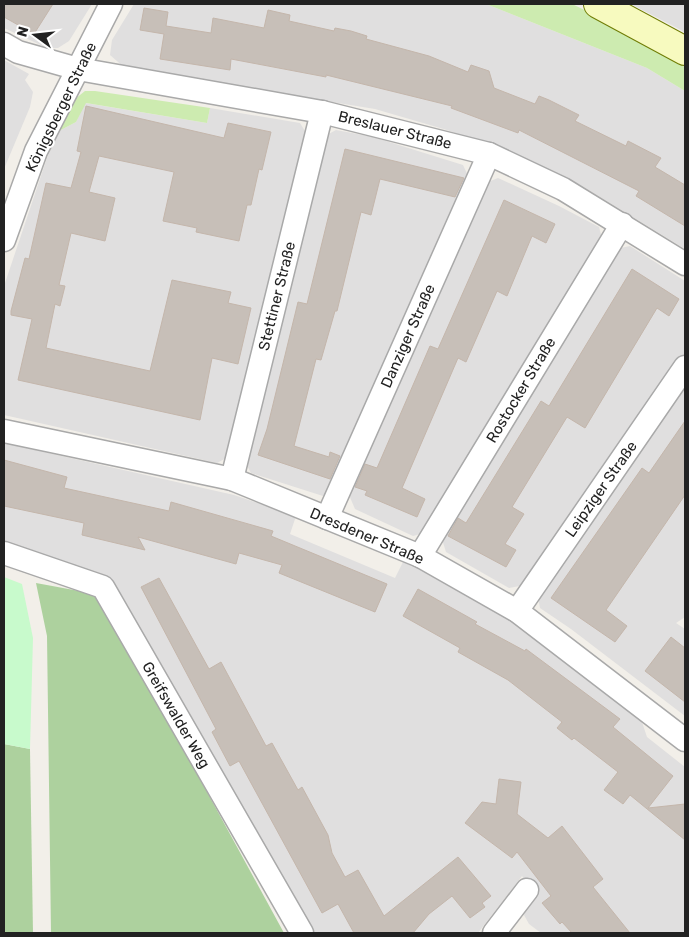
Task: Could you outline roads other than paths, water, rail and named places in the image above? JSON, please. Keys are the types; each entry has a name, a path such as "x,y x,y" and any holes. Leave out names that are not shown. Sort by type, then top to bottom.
{"main road":[{"path":"598,4 685,51"}],"street":[{"name":"Königsberger Straße","path":"4,240 36,151 111,4"},
{"name":"Breslauer Straße","path":"4,44 18,52 78,69 322,112 489,154 563,189 685,264"},
{"name":"Stettiner Straße","path":"232,480 322,112"},
{"name":"Danziger Straße","path":"326,518 489,154"},
{"name":"Rostocker Straße","path":"420,556 622,224"},
{"name":"Leipziger Straße","path":"517,610 685,367"},
{"name":"Dresdener Straße","path":"4,431 232,480 420,556 517,610 685,740"},
{"name":"Greifswalder Weg","path":"4,553 103,587 302,933"},
{"path":"500,931 527,890"}]}
